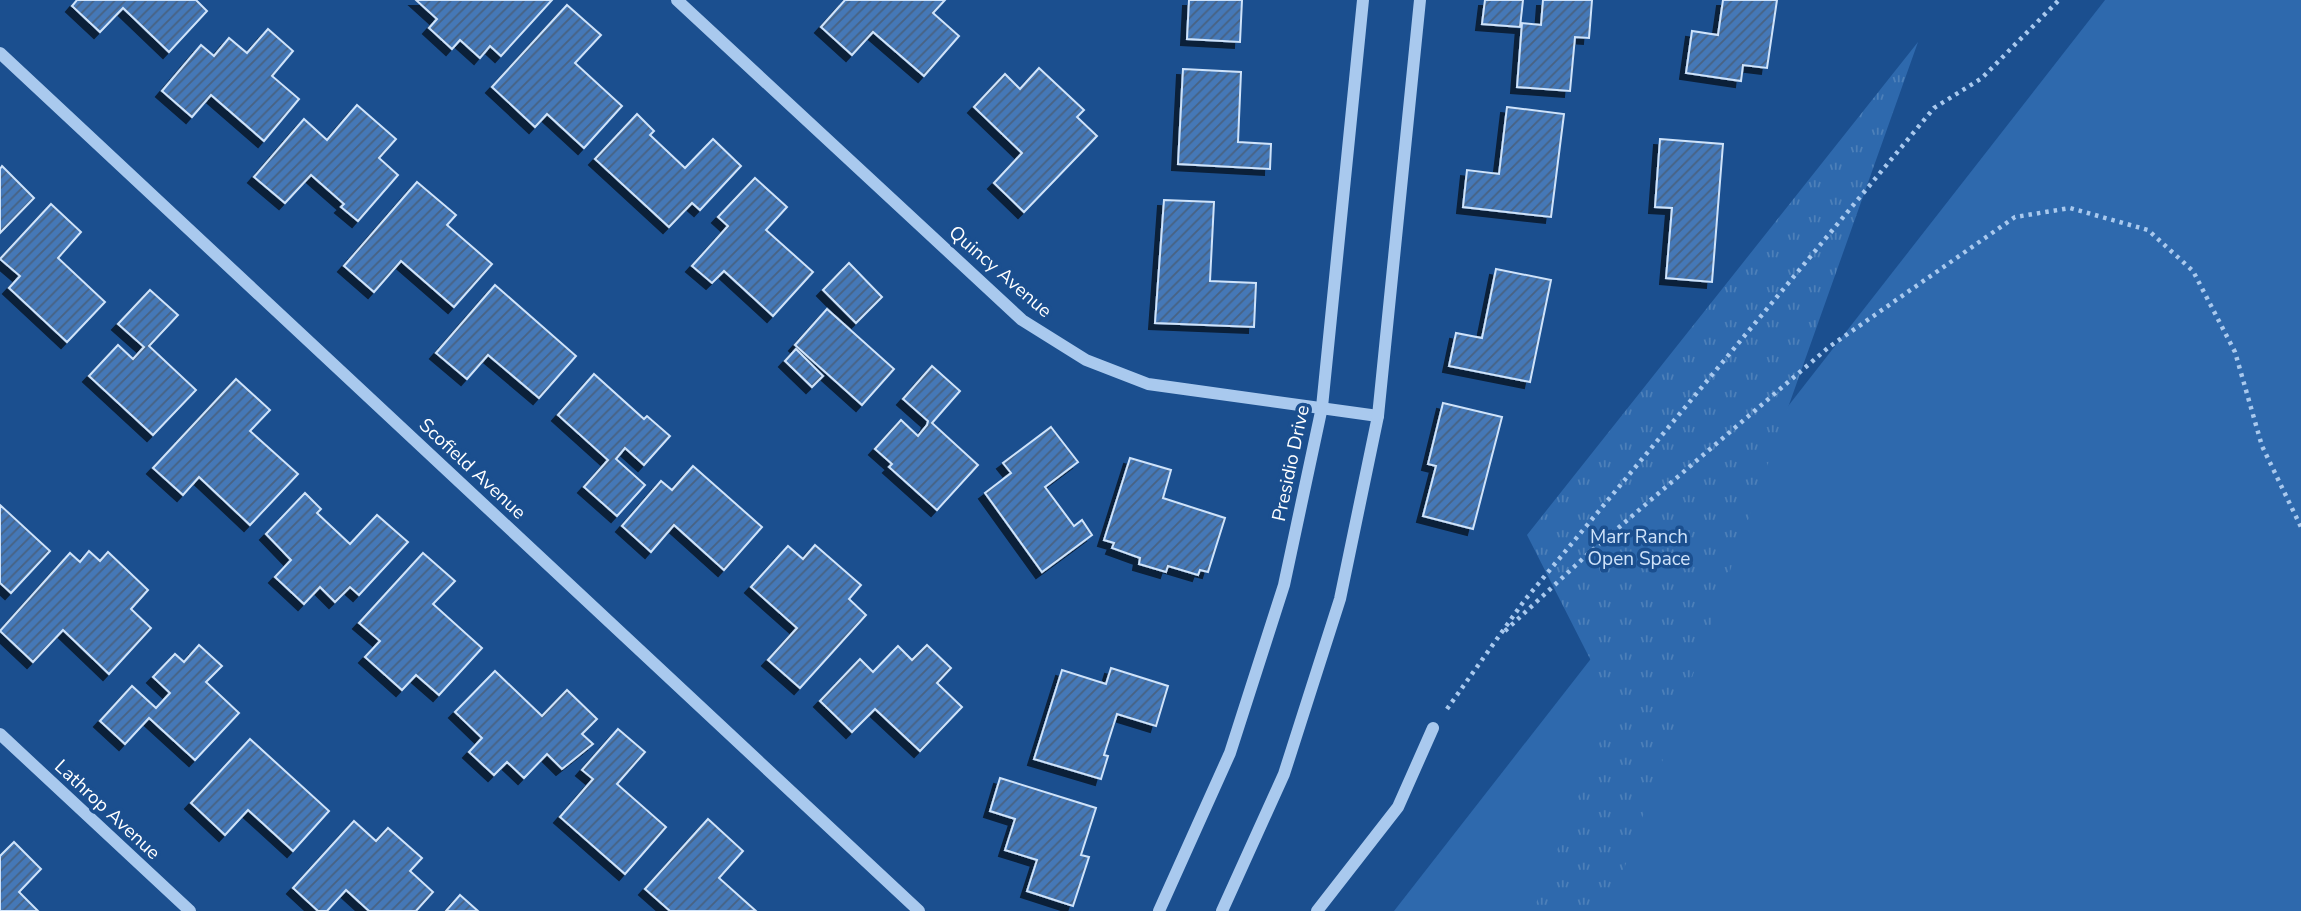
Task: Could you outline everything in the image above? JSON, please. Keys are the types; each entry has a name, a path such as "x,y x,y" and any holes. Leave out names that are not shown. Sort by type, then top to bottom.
{"street":[{"name":"Quincy Avenue","path":"677,0 1022,320 1086,359 1148,384 1378,416"},
{"name":"Presidio Drive","path":"1159,911 1230,753 1284,585 1322,407 1363,0"},
{"path":"1222,911 1284,774 1340,599 1378,416 1420,0"},
{"name":"Scofield Avenue","path":"0,53 919,911"},
{"path":"1317,911 1398,807 1433,728"},
{"name":"Lathrop Avenue","path":"0,734 190,911"}],"path":[{"path":"1433,728 1506,631 1524,601 1934,108 1982,78 2059,0"},
{"path":"1506,631 1589,553 1829,347 2015,217 2070,208 2148,230 2193,271 2235,352 2262,446 2301,527"}],"green space":[{"path":"2105,0 2301,0 2301,911 1394,911"},
{"name":"Marr Ranch Open Space","path":"1918,42 1609,911 1533,911 1614,706 1527,535"}],"building":[{"path":"77,0 196,0 207,11 169,52 123,8 100,32 72,6"},
{"path":"416,0 552,0 501,56 490,46 480,58 460,40 452,49 429,28 437,19"},
{"path":"845,0 945,0 933,13 959,36 924,76 873,32 852,55 821,27"},
{"path":"1189,0 1242,0 1240,42 1187,39"},
{"path":"1485,0 1523,0 1520,27 1482,24"},
{"path":"1543,0 1592,0 1589,38 1575,37 1570,91 1517,87 1522,23 1541,25"},
{"path":"1723,0 1777,0 1767,68 1743,65 1741,81 1686,73 1692,31 1718,35"},
{"path":"567,5 601,35 575,63 622,106 584,148 547,114 535,127 492,87"},
{"path":"268,29 293,51 272,76 299,99 264,141 211,95 192,117 162,91 201,45 214,56 229,38 247,53"},
{"path":"1039,68 1084,110 1077,117 1097,136 1024,212 994,183 1022,153 974,107 1005,74 1020,89"},
{"path":"1183,69 1241,72 1238,142 1271,144 1270,169 1178,164"},
{"path":"357,105 396,139 379,158 398,175 358,221 341,207 344,204 311,175 285,203 254,177 304,119 327,140"},
{"path":"1507,107 1564,114 1551,217 1463,207 1467,170 1499,174"},
{"path":"637,114 654,131 650,135 685,168 713,139 741,166 700,210 692,203 669,227 595,159"},
{"path":"1660,139 1723,144 1712,282 1666,278 1672,208 1655,207"},
{"path":"2,166 34,198 0,233 0,169"},
{"path":"755,178 787,207 766,230 813,272 773,316 724,271 712,283 692,266 728,226 718,217"},
{"path":"417,182 456,215 447,225 492,264 454,307 401,261 374,292 344,266"},
{"path":"1164,200 1214,202 1210,281 1256,283 1254,327 1155,323"},
{"path":"51,204 81,232 58,258 105,302 67,342 9,288 20,276 0,259"},
{"path":"849,263 882,297 856,323 823,290"},
{"path":"1496,269 1551,280 1530,382 1449,366 1456,333 1482,338"},
{"path":"495,285 576,356 539,398 488,355 467,379 436,353"},
{"path":"150,290 178,315 149,346 196,390 153,435 89,376 118,345 133,359 144,347 118,324"},
{"path":"827,309 894,369 862,405 795,345"},
{"path":"796,349 823,376 812,387 785,361"},
{"path":"932,366 960,391 932,423 978,465 937,510 889,467 892,464 875,449 901,420 918,436 927,425 928,421 903,399"},
{"path":"594,374 644,419 647,416 670,436 644,465 625,448 616,459 645,485 617,516 584,487 608,460 558,415"},
{"path":"236,379 270,410 250,431 298,474 250,525 199,477 183,495 153,468"},
{"path":"1443,403 1502,417 1473,529 1423,516 1436,466 1428,464"},
{"path":"1051,427 1078,462 1045,487 1074,526 1082,520 1092,535 1042,572 985,493 1011,473 1003,463"},
{"path":"1130,458 1171,470 1163,498 1225,518 1208,572 1200,570 1198,575 1168,566 1166,572 1139,564 1140,558 1112,548 1114,543 1104,540"},
{"path":"693,466 762,527 724,570 674,525 651,552 622,526 661,481 672,490"},
{"path":"305,493 321,509 317,513 350,544 377,515 408,542 359,595 350,587 335,602 320,587 304,604 275,577 291,560 266,534"},
{"path":"0,505 50,551 11,593 0,583"},
{"path":"815,545 861,585 849,599 866,615 800,688 768,660 797,628 751,587 788,546 803,559"},
{"path":"89,551 100,561 108,552 148,590 131,609 151,628 109,674 63,630 33,662 0,631 70,553 80,562"},
{"path":"423,553 455,581 433,604 482,648 439,695 416,675 402,690 365,657 380,641 359,623"},
{"path":"199,645 222,666 206,682 239,713 195,760 149,718 125,744 100,721 132,686 156,708 170,693 153,677 175,654 184,662"},
{"path":"927,645 951,668 937,683 962,707 920,751 875,709 852,732 820,701 860,659 873,672 898,646 912,660"},
{"path":"1111,668 1168,686 1156,726 1117,714 1104,755 1108,756 1101,779 1034,759 1062,670 1106,684"},
{"path":"495,671 542,716 567,690 597,719 582,734 593,744 562,769 547,754 524,778 507,762 494,775 469,752 482,738 455,712"},
{"path":"618,729 645,752 617,784 666,827 625,874 560,817 593,779 582,770"},
{"path":"250,739 329,811 293,851 248,810 225,835 191,803"},
{"path":"1000,778 1096,808 1081,855 1089,857 1073,906 1027,891 1037,860 1005,850 1015,819 990,811"},
{"path":"708,819 743,851 719,878 756,911 670,911 645,889"},
{"path":"354,821 376,841 388,828 422,858 410,871 433,892 416,911 369,911 346,890 327,911 318,911 293,888"},
{"path":"14,842 41,869 19,892 38,911 0,911 0,856"},
{"path":"460,895 478,911 446,911"}]}
